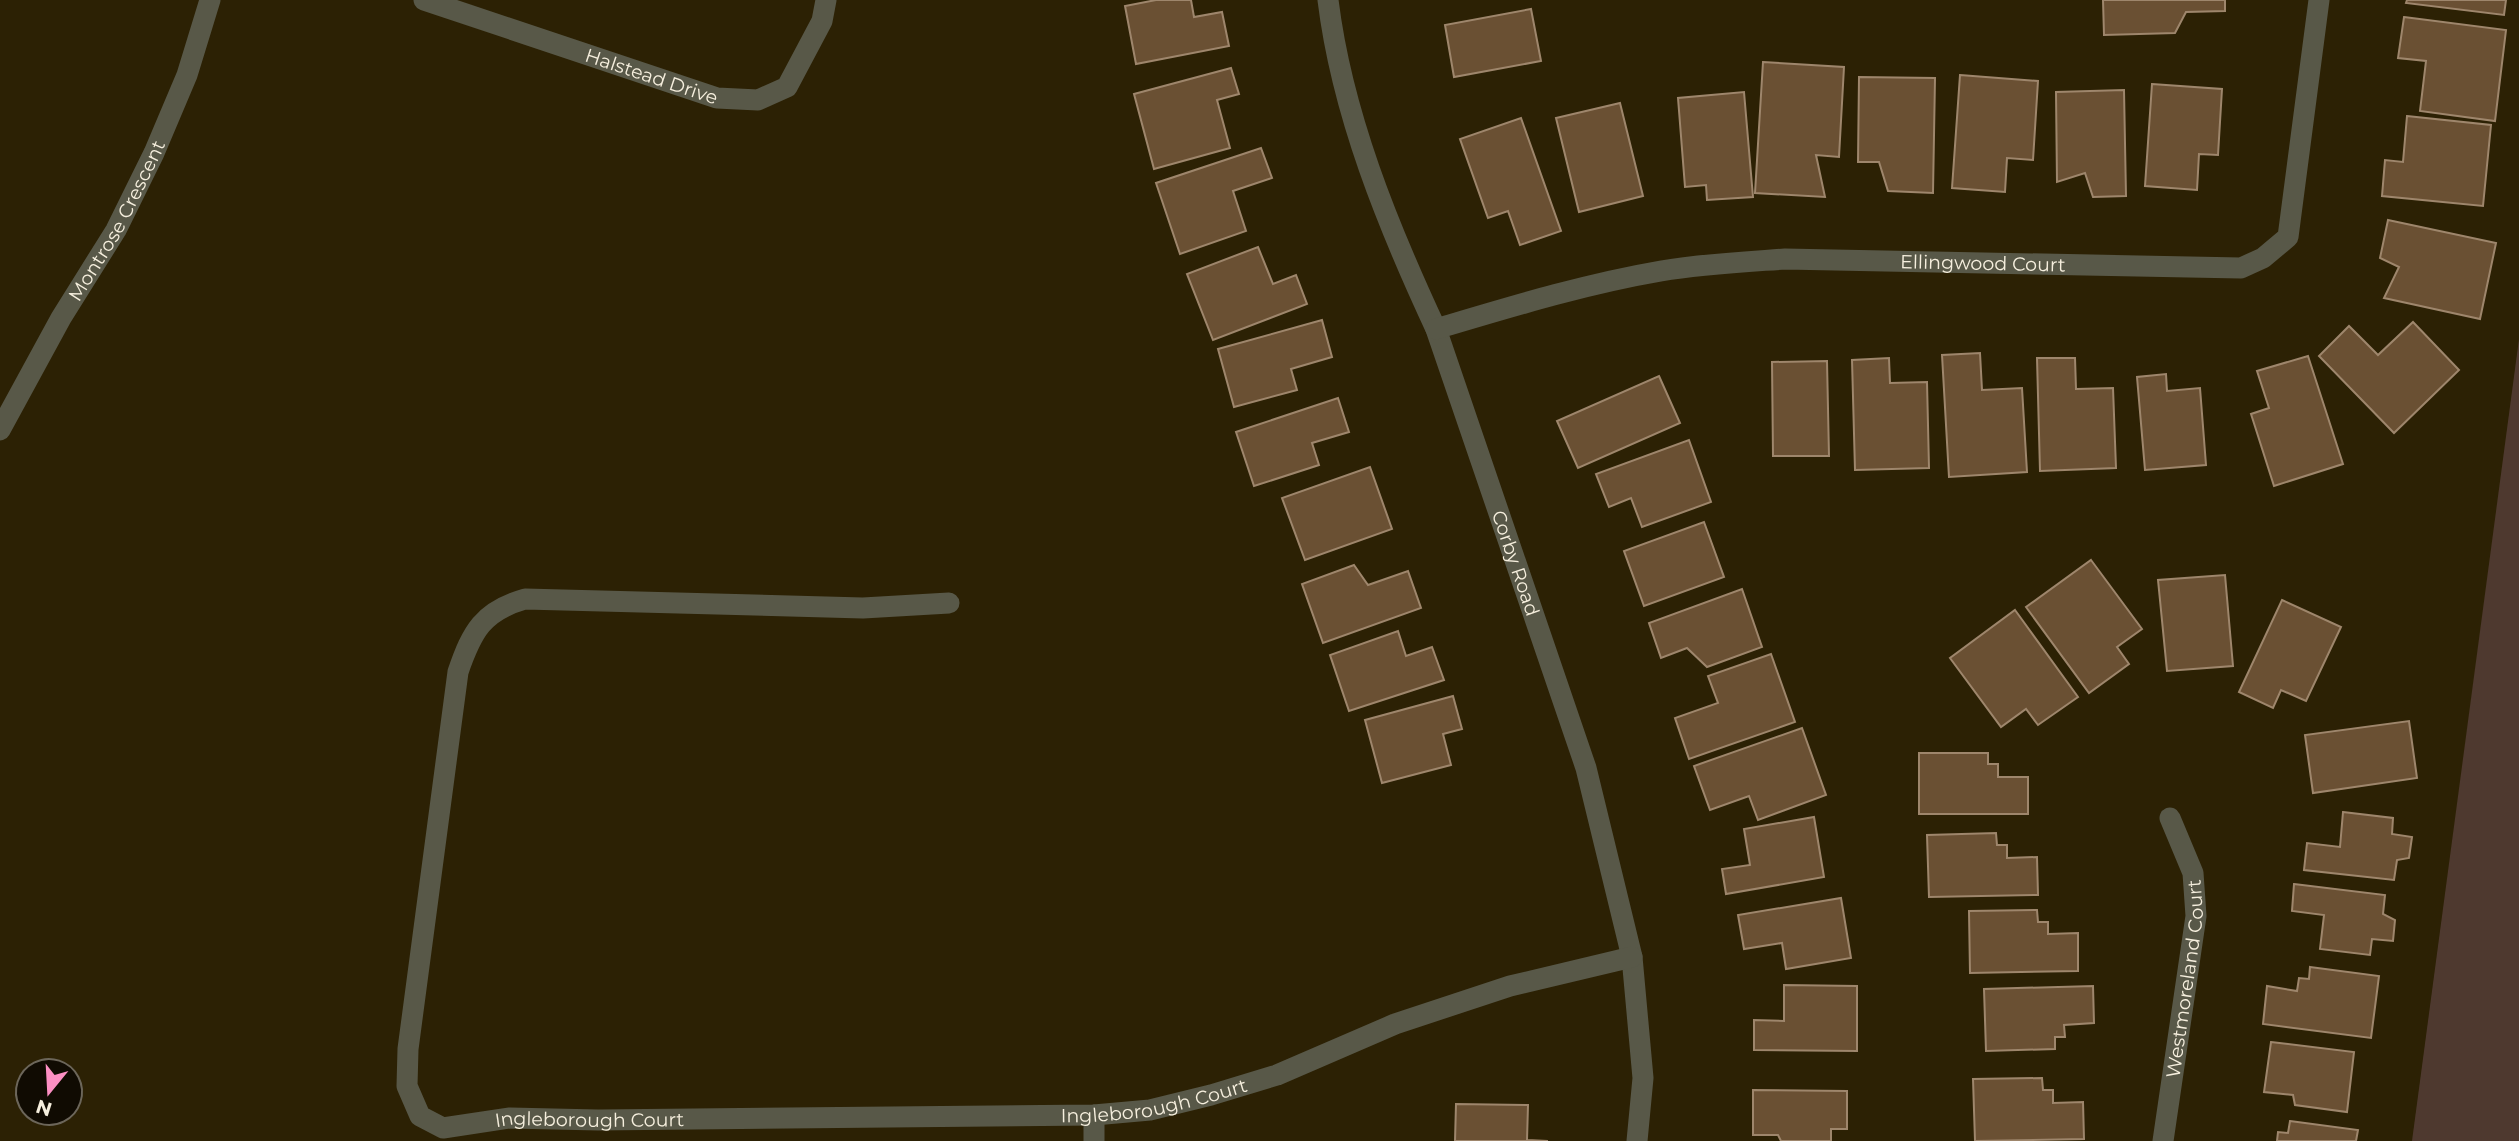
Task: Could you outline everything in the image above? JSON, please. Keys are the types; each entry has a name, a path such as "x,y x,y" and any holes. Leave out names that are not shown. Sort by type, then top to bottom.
{"street":[{"name":"Montrose Crescent","path":"0,430 61,318 116,230 154,153 187,75 210,0"},
{"name":"Halstead Drive","path":"424,0 717,98 758,100 787,87 822,21 826,0"},
{"name":"Corby Road","path":"1328,0 1334,43 1375,183 1406,265 1436,329 1586,768 1632,957 1643,1078 1637,1141"},
{"name":"Ellingwood Court","path":"1436,329 1503,308 1662,271 1785,258 2241,268 2263,258 2288,237 2319,0"},
{"name":"Ingleborough Court","path":"949,603 863,608 525,599 491,611 467,645 458,671 408,1049 407,1086 420,1116 443,1128 510,1118 598,1120 1094,1115 1150,1110 1277,1075 1395,1024 1510,986 1632,957"},
{"name":"Westmoreland Court","path":"2163,1141 2196,916 2193,873 2170,818"},
{"path":"1094,1115 1094,1141"}],"shaded area":[{"path":"2519,339 2519,1141 2412,1141"}],"building":[{"path":"1156,0 1191,0 1194,17 1222,12 1229,46 1136,64 1125,6"},
{"path":"2103,0 2225,0 2225,11 2186,12 2175,33 2104,35"},
{"path":"2407,0 2506,0 2504,15 2406,3"},
{"path":"1531,9 1541,61 1454,77 1445,25"},
{"path":"2404,17 2506,30 2495,121 2420,111 2426,61 2398,58"},
{"path":"1763,62 1844,67 1839,157 1816,155 1825,197 1755,193"},
{"path":"1231,68 1239,94 1217,100 1230,148 1154,169 1134,94"},
{"path":"1960,75 2038,81 2033,160 2007,158 2005,192 1952,188"},
{"path":"1859,77 1935,78 1933,193 1888,191 1879,162 1858,162"},
{"path":"2152,84 2222,89 2218,155 2199,154 2197,190 2145,186"},
{"path":"2124,90 2126,196 2093,197 2085,173 2057,182 2056,92"},
{"path":"1744,92 1753,197 1707,200 1706,185 1685,187 1678,98"},
{"path":"1620,103 1643,196 1579,212 1556,118"},
{"path":"2407,116 2491,125 2483,206 2382,196 2385,160 2403,162"},
{"path":"1521,118 1561,231 1520,245 1508,211 1488,218 1460,139"},
{"path":"1261,148 1272,178 1233,191 1246,231 1180,254 1156,183"},
{"path":"2388,220 2496,243 2480,319 2384,298 2399,267 2380,258"},
{"path":"1258,247 1273,284 1296,275 1307,304 1213,340 1187,274"},
{"path":"1322,320 1332,357 1291,369 1297,390 1234,407 1218,349"},
{"path":"2413,322 2459,370 2394,433 2319,356 2349,326 2378,355"},
{"path":"1980,353 1982,390 2022,388 2027,472 1949,477 1942,355"},
{"path":"2308,356 2343,464 2274,486 2251,414 2269,408 2257,371"},
{"path":"1889,358 1890,383 1927,382 1929,468 1855,470 1852,360"},
{"path":"2037,358 2075,358 2076,389 2113,388 2116,468 2040,471"},
{"path":"1827,361 1829,456 1773,456 1772,362"},
{"path":"2166,374 2167,391 2200,388 2206,465 2145,470 2137,377"},
{"path":"1659,376 1680,423 1578,468 1557,421"},
{"path":"1338,398 1349,432 1312,443 1319,465 1254,486 1236,432"},
{"path":"1689,440 1711,502 1642,527 1631,498 1609,507 1596,474"},
{"path":"1370,467 1392,529 1305,560 1282,498"},
{"path":"1704,522 1724,577 1644,606 1624,551"},
{"path":"2091,560 2142,629 2117,647 2129,664 2089,693 2026,607"},
{"path":"1354,565 1368,585 1408,571 1421,608 1323,643 1302,584"},
{"path":"2225,575 2233,666 2167,671 2158,580"},
{"path":"1742,589 1762,647 1707,667 1687,648 1661,658 1649,623"},
{"path":"2282,600 2341,627 2306,701 2281,690 2273,708 2239,692"},
{"path":"2015,610 2078,697 2038,725 2026,709 2001,727 1950,658"},
{"path":"1398,631 1406,656 1432,647 1444,680 1349,711 1330,655"},
{"path":"1771,654 1795,722 1689,759 1675,718 1718,703 1708,676"},
{"path":"1453,696 1462,729 1443,734 1451,765 1382,783 1365,720"},
{"path":"2409,721 2417,778 2313,793 2305,735"},
{"path":"1802,728 1826,795 1758,820 1749,796 1710,810 1694,766"},
{"path":"1919,753 1988,753 1988,764 1998,764 1998,777 2028,777 2028,814 1919,814"},
{"path":"2343,812 2393,818 2392,834 2412,837 2409,858 2397,860 2394,880 2304,870 2307,843 2340,847"},
{"path":"1814,817 1824,877 1726,894 1722,869 1750,865 1744,829"},
{"path":"1996,833 1997,845 2007,845 2007,858 2037,857 2038,895 1929,897 1927,835"},
{"path":"2294,884 2385,895 2383,914 2395,920 2393,941 2372,939 2370,955 2320,949 2324,915 2292,911"},
{"path":"1841,898 1851,958 1786,969 1782,943 1744,949 1738,915"},
{"path":"2037,910 2038,922 2048,922 2048,934 2078,933 2078,971 1970,973 1969,911"},
{"path":"2310,967 2379,976 2371,1038 2263,1024 2267,986 2297,991 2299,978 2309,979"},
{"path":"1784,985 1857,986 1857,1051 1754,1050 1754,1020 1784,1021"},
{"path":"2093,986 2094,1023 2064,1025 2065,1037 2055,1037 2055,1049 1986,1051 1984,989"},
{"path":"2271,1042 2354,1052 2347,1112 2295,1105 2293,1095 2264,1092"},
{"path":"2042,1078 2043,1090 2053,1090 2053,1103 2083,1102 2084,1139 1975,1141 1973,1079"},
{"path":"1753,1090 1847,1091 1847,1129 1831,1129 1831,1141 1781,1141 1778,1135 1753,1135"},
{"path":"1456,1104 1528,1105 1527,1140 1548,1141 1455,1141"},
{"path":"2290,1121 2358,1130 2356,1141 2277,1141 2278,1132 2288,1133"}]}
